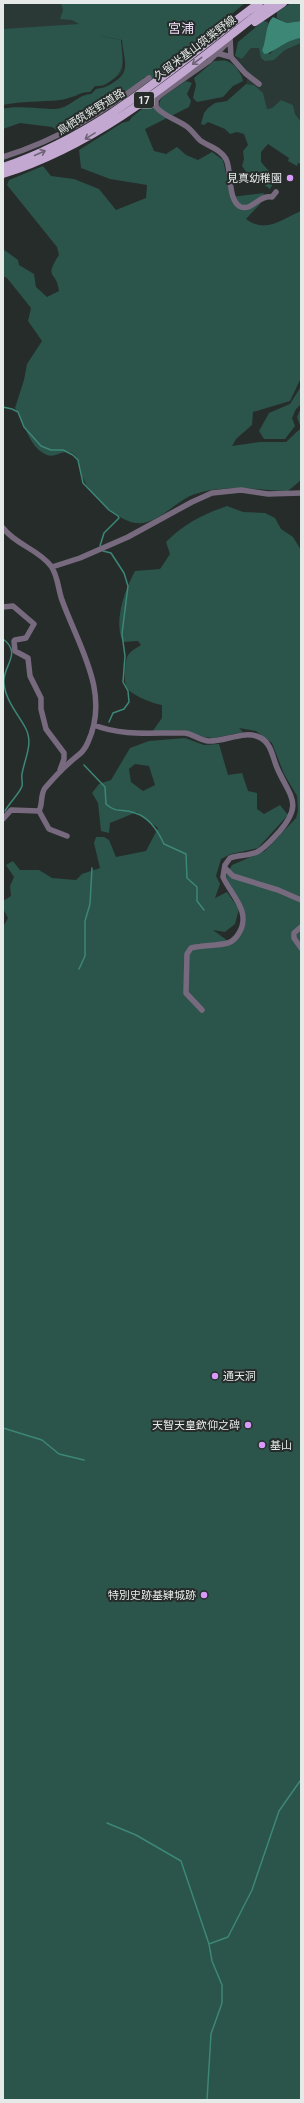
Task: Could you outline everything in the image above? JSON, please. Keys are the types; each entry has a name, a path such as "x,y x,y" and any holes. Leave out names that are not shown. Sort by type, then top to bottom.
{"main road":[{"path":"198,49 250,3"},
{"name":"鳥栖筑紫野道路","path":"3,167 41,153 82,132 144,91 258,3"},
{"name":"久留米基山筑紫野線","path":"3,174 39,162 87,139 214,52 272,3"},
{"path":"230,37 283,3"}],"street":[{"path":"230,37 231,57"},
{"path":"259,84 245,73 231,57 214,52 209,61 159,96 156,100 156,107 162,114 187,127 200,140 218,150 228,164 230,182 237,204 242,207 248,207 264,197 272,197 276,192"},
{"path":"3,157 43,143 79,125 109,108 149,78"},
{"path":"52,567 80,558 128,537 192,502 212,494 241,490 268,494 301,493"},
{"path":"3,528 12,538 42,557 52,567 61,599 92,676 94,725 84,750 60,772 43,791 39,812 49,829 67,836"},
{"path":"3,608 13,606 34,624 26,638 15,640 14,646 15,651 28,658 30,676 41,698 41,709 46,729 64,753 64,759 60,772"},
{"path":"94,725 122,733 186,733 200,740 208,741 248,735 258,736 268,744 276,766 290,792 294,804 293,813 290,820 264,847 250,854 230,858 227,862 223,877 241,907 244,916 243,924 237,937 229,943 197,946 188,951 186,994 202,1010"},
{"path":"3,819 11,810 39,812"},
{"path":"226,869 233,876 278,890 301,900"},
{"path":"301,927 294,933 294,938 301,948"}],"shaded area":[{"path":"3,3 84,3 100,37 121,40 123,68 121,74 104,86 95,86 90,92 82,92 77,96 61,100 21,101 3,105"},
{"path":"61,3 245,3 151,81 144,77 142,82 86,118 58,131 52,127 20,123 3,129 3,109 13,107 55,109 65,107 82,96 91,94 96,89 110,85 120,78 125,69 122,40 101,36 121,40 123,57 122,67 117,76 112,80 100,86 95,86 90,92 64,99 3,105 3,29 79,24 72,20 60,19 63,10"},
{"path":"291,3 301,3 301,21 287,23 277,18 277,12"},
{"path":"273,17 287,23 301,21 301,38 290,41 271,52 264,54 262,50 267,28"},
{"path":"263,21 268,22 268,26 265,43 262,50 270,54 277,47 288,41 301,38 301,43 285,50 274,60 265,61 261,58 259,48 251,48 242,59 235,56 238,42"},
{"path":"301,43 301,122 295,114 293,105 281,100 272,108 267,109 254,85 246,84 248,75 235,56 242,59 251,48 259,48 274,60 285,50"},
{"path":"214,61 230,62 237,69 243,81 233,86 223,97 197,102 193,98 196,85 194,78"},
{"path":"186,81 192,83 187,94 191,101 189,107 145,129 154,151 166,154 177,147 186,155 198,160 212,152 223,160 231,197 264,193 260,204 246,219 253,223 260,225 274,224 301,211 301,378 290,401 253,412 252,425 236,439 232,446 260,442 286,442 301,428 301,480 288,491 237,488 212,490 200,493 188,497 149,522 134,523 119,517 111,511 87,486 75,455 65,452 50,456 35,446 15,408 24,380 27,364 42,341 28,321 31,308 7,278 3,276 3,249 18,260 19,265 34,274 36,287 47,297 59,291 58,284 51,272 59,255 57,247 7,185 9,180 43,166 51,176 74,179 99,189 116,210 146,198 147,185 110,179 81,168 79,150 122,123 129,121 148,104 158,109 161,98"},
{"path":"246,84 254,85 263,93 267,109 272,108 281,100 293,105 295,114 301,122 301,164 298,163 297,166 288,161 289,158 268,144 261,152 261,162 276,179 270,189 256,179 252,180 242,166 244,159 243,151 248,145 244,134 237,132 230,134 225,129 208,122 204,125 201,124 204,113 208,108 215,103 227,101"},
{"path":"300,388 301,404 296,409 292,418 295,426 285,439 264,439 259,431 269,413 290,404"},
{"path":"301,408 301,428 297,417"},
{"path":"227,506 243,512 265,513 275,518 281,529 293,537 301,550 301,2100 3,2100 3,927 8,918 3,909 3,901 11,896 10,886 14,877 6,865 13,861 20,870 39,870 52,878 76,880 82,874 100,868 94,843 96,837 104,837 109,840 116,857 146,851 158,828 137,812 110,823 109,833 101,831 98,803 92,793 99,784 111,780 130,748 149,741 185,738 204,745 219,744 228,775 242,773 248,791 257,793 257,809 264,814 280,805 288,815 258,848 231,854 221,859 216,876 220,884 215,898 227,892 239,909 235,924 225,932 213,930 232,944 241,934 245,925 246,917 226,876 232,865 265,851 296,818 298,810 297,796 284,774 272,743 256,731 239,728 243,732 214,738 203,737 184,730 152,732 162,718 162,705 148,701 129,691 127,688 125,668 127,657 141,645 138,641 123,642 119,625 124,596 135,571 160,569 170,554 166,542 187,525","holes":["135,764 149,766 155,785 143,791 131,782 129,769"]}],"waterway":[{"path":"3,407 18,412 24,427 41,446 51,450 63,450 73,455 78,460 83,483 109,510 118,516 119,518 104,533 100,546"},
{"path":"103,551 111,553 124,573 128,586 122,634 125,656 123,682 128,691 129,702 124,709 113,713 109,722"},
{"path":"3,639 9,644 12,655 4,677 5,689 12,706 28,733 29,739 22,776 22,786 5,811"},
{"path":"84,765 105,787 106,804 113,809 130,812 145,818 159,834 164,844 186,854 187,878 197,887 197,901 204,910"},
{"path":"79,969 85,956 85,921 90,904 92,868"},
{"path":"3,1428 42,1440 59,1454 84,1460"},
{"path":"209,1944 228,1937 252,1890 279,1811 300,1781"},
{"path":"107,1823 136,1835 181,1861 209,1944 212,1961 222,1985 222,2003 211,2034 207,2100"}],"place":[{"name":"見真幼稚園","path":"290,178"},
{"name":"通天洞","path":"215,1376"},
{"name":"天智天皇欽仰之碑","path":"248,1425"},
{"name":"基山","path":"262,1445"},
{"name":"特別史跡基肄城跡","path":"204,1595"}],"district":[{"name":"宮浦","path":"181,28"}]}
